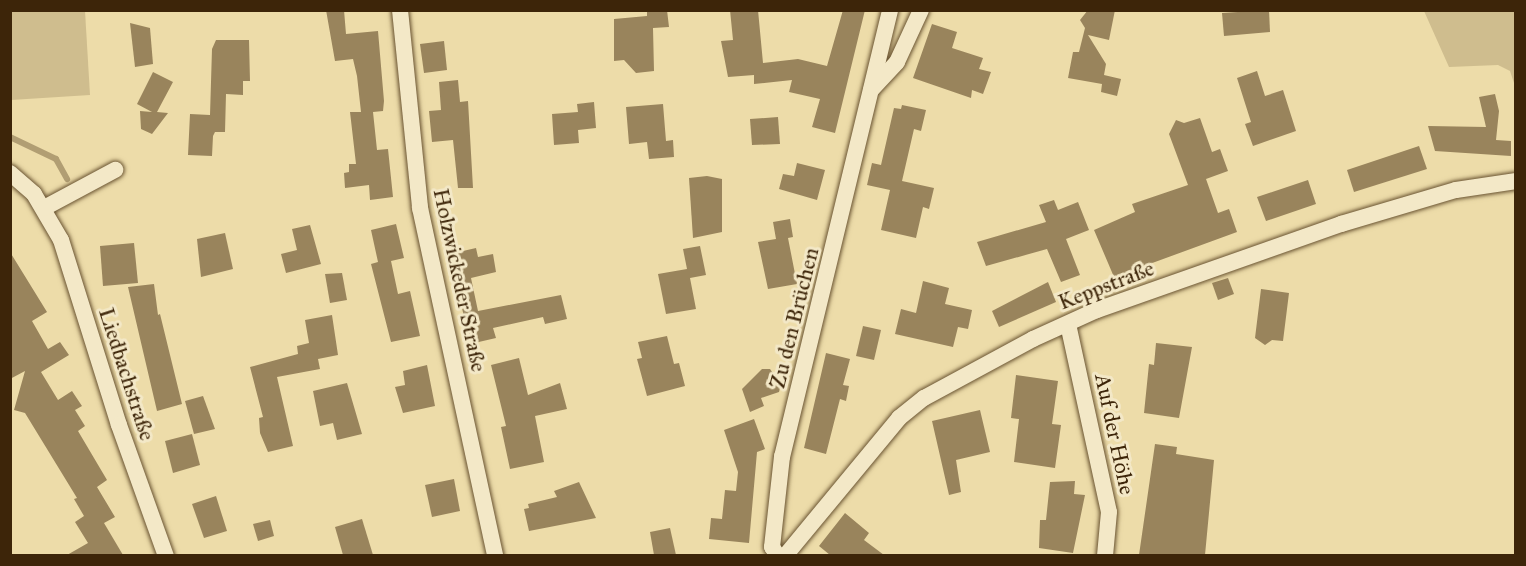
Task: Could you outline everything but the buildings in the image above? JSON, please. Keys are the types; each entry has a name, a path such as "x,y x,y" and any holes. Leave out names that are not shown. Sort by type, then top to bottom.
{"street":[{"name":"Holzwickeder Straße","path":"400,10 420,208 495,555"},
{"name":"Zu den Brüchen","path":"778,555 772,547 782,457 890,10"},
{"name":"Zu den Brüchen","path":"871,91 897,62 921,10"},
{"path":"44,208 115,170"},
{"name":"Liedbachstraße","path":"10,173 44,208 61,240 119,425 166,555"},
{"name":"Keppstraße","path":"786,555 899,418 924,398 1068,324 1409,201 1515,181"},
{"name":"Auf der Höhe","path":"1068,324 1109,512 1105,555"}],"shaded area":[{"path":"11,10 85,11 90,95 11,100"},
{"path":"1424,11 1515,11 1515,86 1510,71 1498,65 1449,67"}],"waterway":[{"path":"10,137 56,159 67,179"}]}
